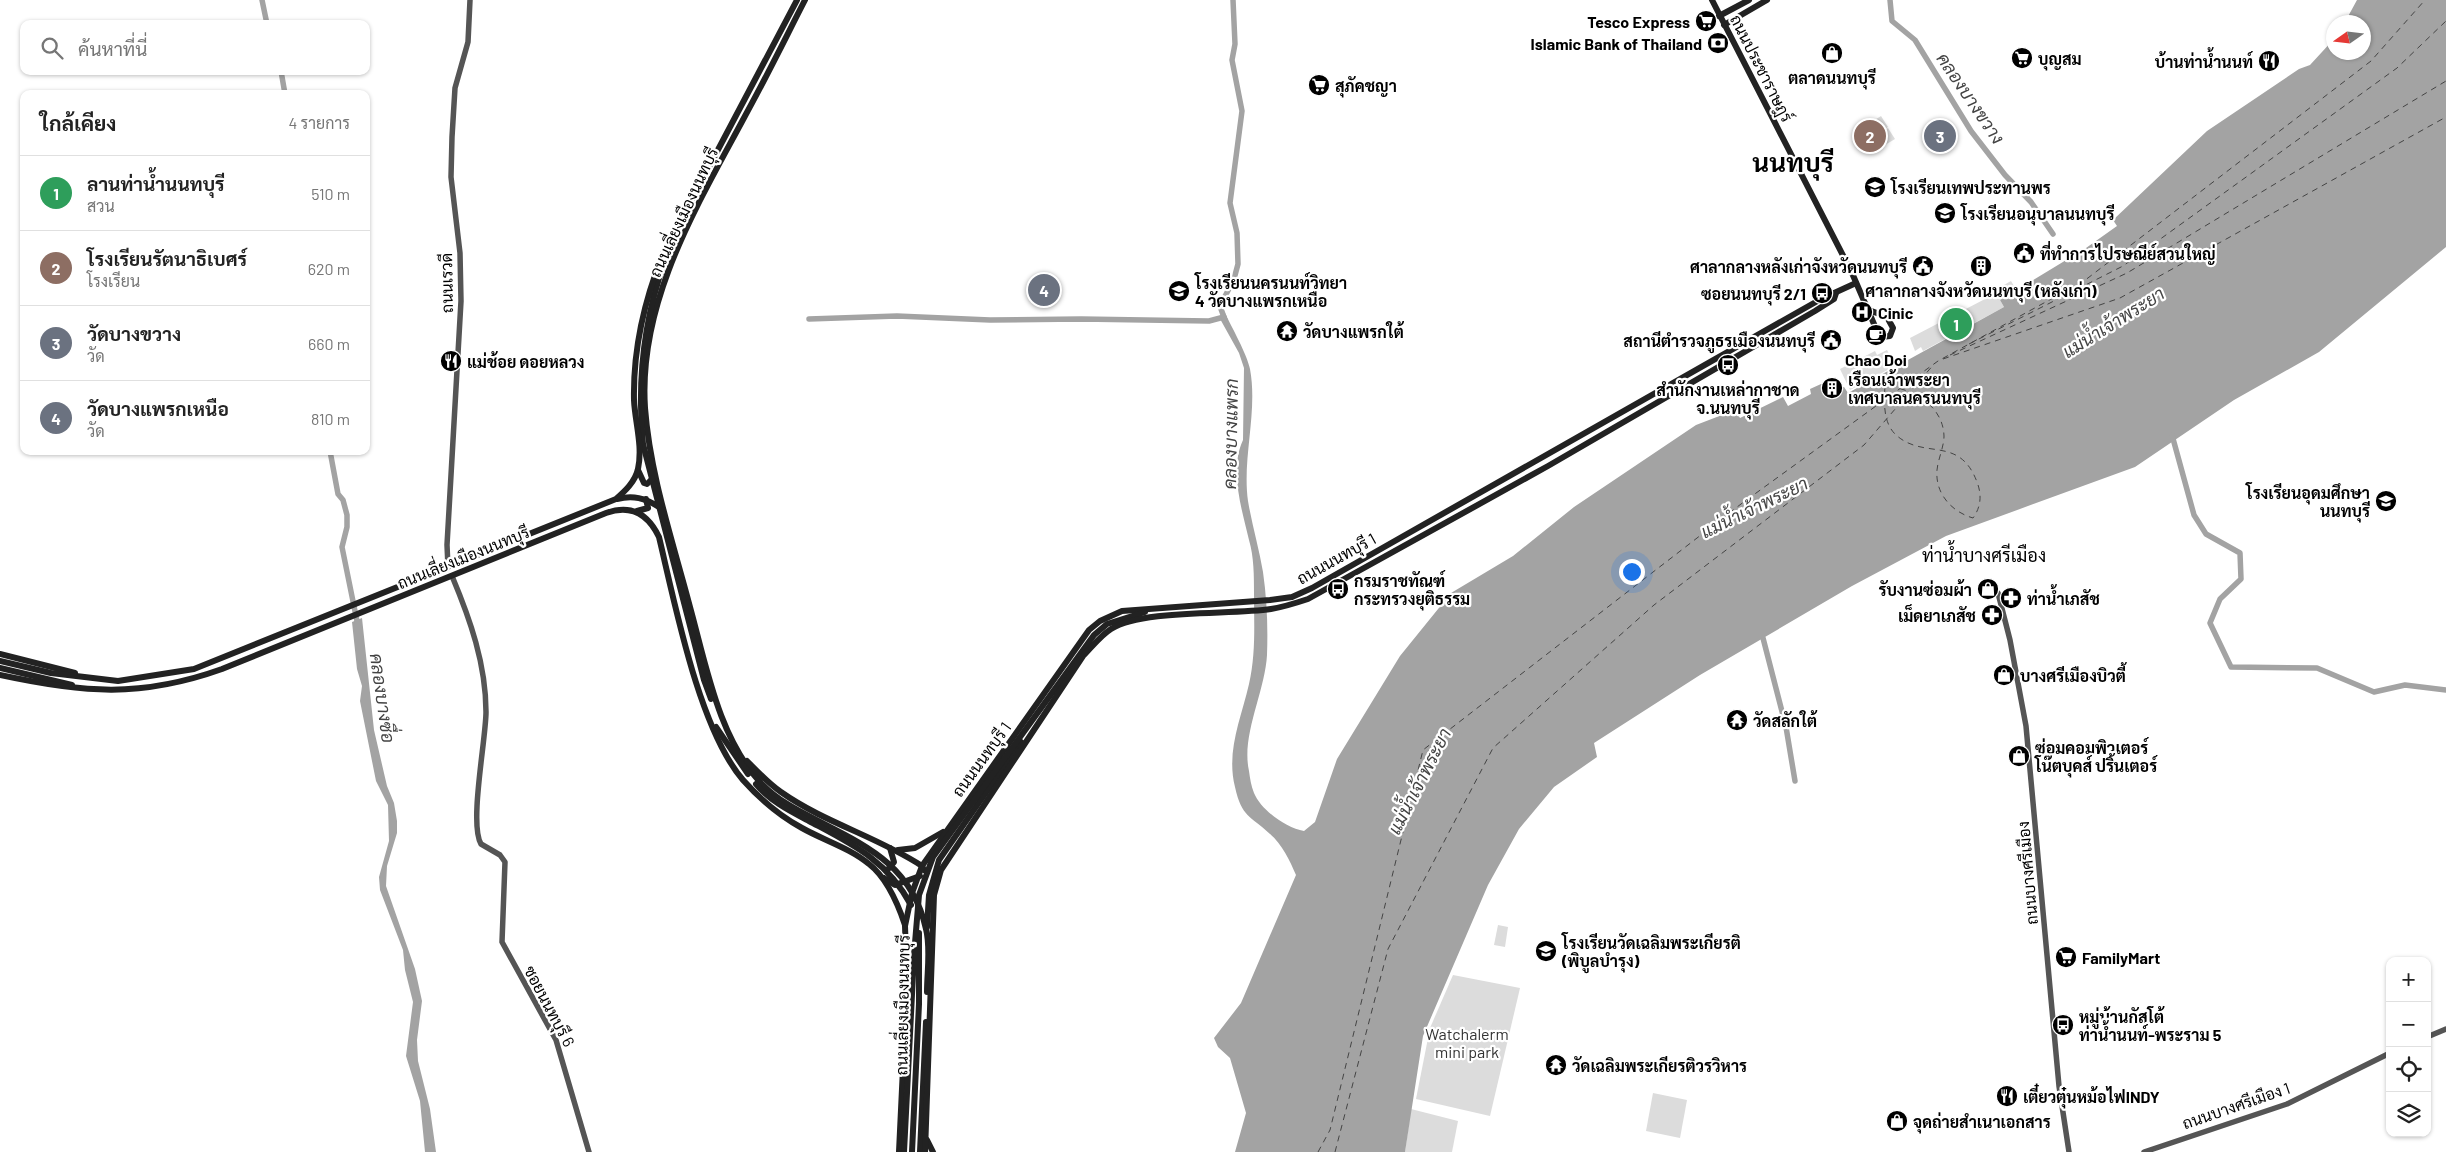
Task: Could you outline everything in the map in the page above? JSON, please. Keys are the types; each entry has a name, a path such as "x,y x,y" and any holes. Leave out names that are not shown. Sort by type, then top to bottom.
{"main road":[{"name":"ถนนเลี่ยงเมืองนนทบุรี","path":"616,499 630,486 638,470 634,381 635,352 649,292 671,241 797,0"},
{"name":"ถนนเลี่ยงเมืองนนทบุรี","path":"805,0 715,173 666,276 649,338 645,375 646,414 654,470 712,688 721,715 748,767 764,787 786,804 874,858 901,886 912,906 919,934 919,1004 912,1152"},
{"name":"ถนนประชาราษฎร์","path":"1712,0 1856,283 1880,335 1888,337 1893,328 1887,317 1869,310"},
{"path":"1719,16 1749,0"},
{"path":"1724,25 1767,0"},
{"path":"671,241 650,304 643,342 640,380 641,417 646,458 704,680 731,750"},
{"name":"ถนนนนทบุรี 1","path":"899,1152 907,984 905,926 918,876 922,866 948,828 1089,630 1100,621 1122,611 1156,610 1270,600 1292,597 1312,588 1831,294 1837,293 1856,283"},
{"name":"ถนนนนทบุรี 1","path":"926,1152 928,1140 934,895 941,870 960,839 1010,768 1072,669 1103,636 1111,629 1126,622 1163,617 1272,609 1308,599 1548,466 1815,311 1834,299 1837,293"},
{"path":"638,470 641,480 648,484 654,470"},
{"name":"ถนนเลี่ยงเมืองนนทบุรี","path":"88,678 125,681 194,669 616,499 630,496 646,500 664,510"},
{"path":"637,511 648,508 646,500"},
{"name":"ถนนเลี่ยงเมืองนนทบุรี","path":"90,690 139,690 195,679 615,510 623,508 637,511 648,519 659,537 690,656 708,714 734,767 759,797 800,827 870,864 899,907 905,926"},
{"path":"927,930 929,895 938,860 1094,635 1107,624 1125,617 1156,610"},
{"path":"0,654 57,667 88,678"},
{"path":"0,661 90,690"},
{"path":"0,668 88,678"},
{"path":"904,1152 919,895 933,857 1072,669"},
{"path":"0,674 57,687 90,690"},
{"name":"ถนนเลี่ยงเมืองนนทบุรี","path":"708,714 731,750 762,791 783,808 866,845 884,857 908,887 927,930 927,1004 920,1152"},
{"name":"ถนนเลี่ยงเมืองนนทบุรี","path":"740,752 781,792 826,818 898,850 922,866 934,895"},
{"path":"898,850 915,848 935,838 948,828"},
{"name":"ถนนนนทบุรี 1","path":"877,873 893,885 926,873 935,869 951,847 960,839"},
{"path":"870,864 882,870 889,868 894,862 890,848"},
{"path":"907,984 914,975 920,973 928,976 932,984"},
{"path":"928,1140 934,1152"}],"street":[{"name":"ถนนเรวดี","path":"448,567 446,545 461,306 460,253 451,177 452,136 455,88 468,42 470,0"},
{"name":"ซอยนนทบุรี 6","path":"452,576 473,627 485,697 486,723 476,822 481,844 500,855 505,862 501,932 504,948 553,1032 560,1049 590,1152"},
{"name":"ถนนบางศรีเมือง","path":"1998,593 2010,640 2026,726 2060,1086 2069,1152"},
{"path":"2431,1036 2446,1030"},
{"name":"ถนนบางศรีเมือง 1","path":"2144,1152 2287,1104 2386,1055"}],"green space":[{"path":"1881,116 1888,127 1868,139 1862,128"},
{"path":"1888,128 1895,139 1875,151 1868,140"},
{"path":"2011,281 2017,291 2000,300 2004,307 1923,351 1921,347 1915,351 1910,338 1985,299 1984,296"},
{"path":"1887,350 1895,366 1850,390 1840,369 1875,351 1877,355"},
{"path":"1498,925 1508,927 1505,947 1494,945"},
{"name":"Watchalerm mini park","path":"1453,975 1520,988 1490,1116 1416,1099 1430,1028"},
{"path":"1653,1093 1687,1100 1680,1138 1646,1131"},
{"path":"1411,1109 1458,1121 1452,1152 1405,1152"}],"water":[{"name":"แม่น้ำเจ้าพระยา","path":"2357,0 2446,0 2446,247 2319,352 2234,400 2135,467 1946,536 1852,586 1700,675 1594,743 1597,757 1554,787 1519,829 1488,885 1423,1036 1405,1152 1235,1152 1246,1113 1230,1058 1218,1047 1214,1038 1241,1003 1296,875 1278,843 1244,810 1238,797 1233,774 1233,748 1253,661 1254,573 1252,553 1240,503 1237,477 1237,464 1243,440 1244,368 1239,353 1219,317 1225,313 1239,341 1250,369 1252,385 1247,485 1248,501 1263,572 1266,603 1267,655 1248,743 1247,757 1250,779 1257,799 1268,812 1282,822 1304,831 1315,822 1337,759 1400,656 1451,593 1513,556 1574,507 1696,425 1735,410 1740,418 1783,397 1788,406 1811,394 1810,389 1821,384 1844,387 1848,393 2004,307 2000,300 2086,248 2117,226 2113,220 2207,131 2299,69 2310,65 2326,48 2326,60 2371,60 2371,15 2349,15"},
{"path":"362,618 374,730 387,786 394,803 397,821 397,833 387,866 386,886 415,969 422,1001 417,1040 418,1061 430,1109 436,1152 425,1152 420,1101 406,1056 413,1002 405,970 403,950 380,890 379,877 389,841 388,805 376,781 360,701 362,686 357,669 352,622"}],"waterway":[{"name":"คลองบางซื่อ","path":"262,0 266,20"},
{"name":"คลองบางแพรก","path":"1225,320 1221,304 1234,279 1238,264 1237,233 1230,203 1242,111 1232,60 1235,44 1233,0"},
{"name":"คลองบางขวาง","path":"1890,0 1892,21 1915,40 1971,131 2005,175 2031,202 2053,234"},
{"name":"คลองบางซื่อ","path":"282,75 284,90"},
{"path":"809,319 897,316 990,320 1209,321 1224,317"},
{"path":"2172,435 2194,515 2206,534 2240,553 2241,579 2220,599 2210,623 2231,667 2317,668 2374,692 2405,685 2446,690"},
{"name":"คลองบางซื่อ","path":"331,455 338,494 343,500 347,515 347,527 342,547 358,626"},
{"path":"1763,638 1786,727 1795,781"}],"ferry route":[{"path":"1318,1152 1330,1130 1423,750 1741,504 1938,361 2084,281 2371,61 2425,0"},
{"path":"1969,344 2123,266 2397,68 2446,21"},
{"path":"1950,355 2127,273 2446,81"},
{"path":"1943,359 2120,298 2446,117"},
{"path":"1335,1152 1388,949 1493,748 1654,605 1864,445 1935,363"},
{"path":"1885,386 1886,418 1895,434 1906,442 1917,446 1940,450 1951,453 1961,458 1969,467 1980,492 1978,510 1973,518 1952,507 1946,501 1939,487 1937,470 1939,462 1940,457 1941,453 1942,449 1944,436 1938,415 1924,400 1915,395 1905,390 1885,386"}],"place":[{"name":"Tesco Express","path":"1706,21"},
{"name":"Islamic Bank of Thailand","path":"1718,43"},
{"name":"ตลาดนนทบุรี","path":"1832,53"},
{"name":"บุญสม","path":"2022,58"},
{"name":"บ้านท่าน้ำนนท์","path":"2269,61"},
{"name":"สุภัคชญา","path":"1319,85"},
{"name":"โรงเรียนรัตนาธิเบศร์","path":"1870,136"},
{"name":"วัดบางขวาง","path":"1940,136"},
{"name":"โรงเรียนเทพประทานพร","path":"1875,187"},
{"name":"โรงเรียนอนุบาลนนทบุรี","path":"1945,213"},
{"name":"ที่ทำการไปรษณีย์สวนใหญ่","path":"2024,253"},
{"name":"ศาลากลางหลังเก่าจังหวัดนนทบุรี","path":"1923,266"},
{"name":"ศาลากลางจังหวัดนนทบุรี (หลังเก่า)","path":"1981,266"},
{"name":"วัดบางแพรกเหนือ","path":"1044,290"},
{"name":"โรงเรียนนครนนท์วิทยา 4 วัดบางแพรกเหนือ","path":"1179,291"},
{"name":"ซอยนนทบุรี 2/1","path":"1822,293"},
{"name":"Cinic","path":"1862,312"},
{"name":"ลานท่าน้ำนนทบุรี","path":"1956,324"},
{"name":"วัดบางแพรกใต้","path":"1287,331"},
{"name":"Chao Doi","path":"1876,335"},
{"name":"สถานีตำรวจภูธรเมืองนนทบุรี","path":"1831,340"},
{"name":"แม่ช้อย ดอยหลวง","path":"451,361"},
{"name":"สำนักงานเหล่ากาชาด จ.นนทบุรี","path":"1728,365"},
{"name":"เรือนเจ้าพระยา เทศบาลนครนนทบุรี","path":"1832,388"},
{"name":"โรงเรียนอุดมศึกษา นนทบุรี","path":"2386,501"},
{"name":"กรมราชทัณฑ์ กระทรวงยุติธรรม","path":"1338,589"},
{"name":"รับงานซ่อมผ้า","path":"1988,589"},
{"name":"ท่าน้ำเภสัช","path":"2011,598"},
{"name":"เม็ดยาเภสัช","path":"1992,615"},
{"name":"บางศรีเมืองบิวตี้","path":"2004,675"},
{"name":"วัดสลักใต้","path":"1737,720"},
{"name":"ซ่อมคอมพิวเตอร์ โน๊ตบุคส์ ปริ้นเตอร์","path":"2019,756"},
{"name":"โรงเรียนวัดเฉลิมพระเกียรติ (พิบูลบำรุง)","path":"1546,951"},
{"name":"FamilyMart","path":"2066,957"},
{"name":"หมู่บ้านกัสโต้ ท่าน้ำนนท์-พระราม 5","path":"2063,1025"},
{"name":"วัดเฉลิมพระเกียรติวรวิหาร","path":"1556,1065"},
{"name":"เตี๋ยวตุ๋นหม้อไฟINDY","path":"2007,1096"},
{"name":"จุดถ่ายสำเนาเอกสาร","path":"1897,1121"}],"district":[{"name":"นนทบุรี","path":"1793,161"},
{"name":"ท่าน้ำบางศรีเมือง","path":"1984,555"}]}
